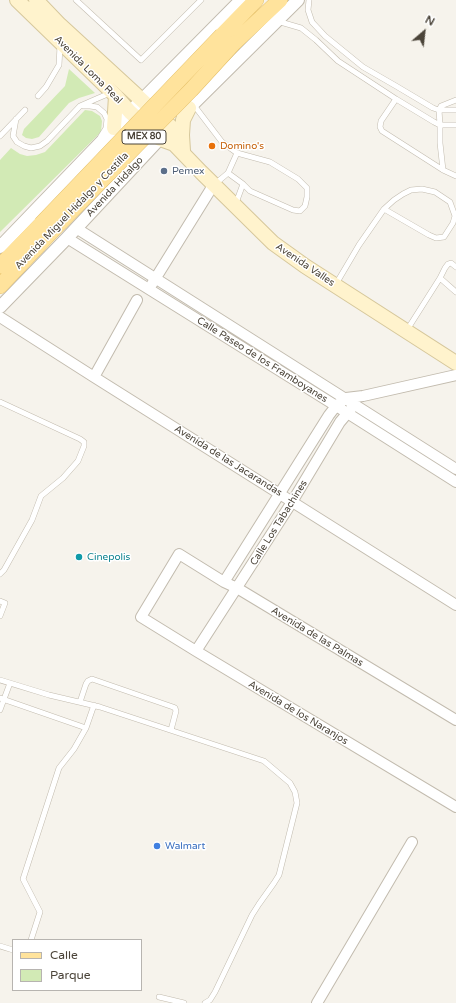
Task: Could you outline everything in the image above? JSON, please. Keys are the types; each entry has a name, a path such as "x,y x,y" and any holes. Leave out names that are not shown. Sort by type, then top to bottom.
{"main road":[{"name":"Avenida Loma Real","path":"17,0 146,95 183,114"},
{"name":"Avenida Loma Real","path":"36,0 60,33 130,112 160,139"},
{"name":"Avenida Miguel Hidalgo y Costilla","path":"0,266 46,227 228,39 256,0"},
{"name":"Avenida Miguel Hidalgo y Costilla","path":"228,39 280,0"},
{"path":"114,94 116,126"},
{"path":"179,148 183,114"},
{"path":"179,148 182,135 183,114"},
{"name":"Avenida Valles","path":"160,139 179,148 201,172 273,243 304,266 456,363"},
{"name":"Avenida Miguel Hidalgo y Costilla","path":"0,286 46,227"}],"street":[{"path":"0,246 146,95 241,0"},
{"name":"Avenida Hidalgo","path":"0,307 183,114 298,0"},
{"path":"116,126 124,125 136,134 147,145 149,151"},
{"path":"149,290 214,184"},
{"name":"Calle Paseo de los Framboyanes","path":"76,228 456,468"},
{"name":"Calle Paseo de los Framboyanes","path":"67,238 456,482"},
{"path":"101,260 107,248"},
{"path":"94,377 137,300"},
{"name":"Avenida de las Jacarandas","path":"0,317 456,605"},
{"path":"346,398 363,396 456,375"},
{"name":"Calle Los Tabachines","path":"196,651 292,502 340,422 363,396"},
{"name":"Calle Los Tabachines","path":"224,582 329,415 336,406 346,398"},
{"name":"Avenida de las Palmas","path":"141,617 179,554 456,720"},
{"name":"Avenida de los Naranjos","path":"141,617 456,808"},
{"path":"317,1003 412,842"}],"lane":[{"path":"76,0 141,60 201,0"},
{"path":"82,5 86,0"},
{"path":"308,0 308,10 312,22 325,36 362,67 433,108 439,110 456,110"},
{"path":"276,21 301,28 338,61 396,99 440,125 456,125"},
{"path":"38,96 46,87 59,65 60,33"},
{"path":"16,119 13,136 17,142 31,148 40,146 80,106 96,99 114,94"},
{"path":"396,99 381,121 380,127 382,131 443,170 456,176"},
{"path":"443,170 439,110 441,106 456,100"},
{"path":"80,106 97,107 104,113 107,119 106,128 92,151"},
{"path":"0,136 25,110"},
{"path":"183,114 237,153 270,162 298,179 307,188 306,206 300,211 293,210 250,190 228,173"},
{"path":"214,184 228,173 237,153"},
{"path":"235,206 243,184"},
{"path":"335,285 359,245 384,209 403,194 411,190 422,188 435,192 450,202 455,216 453,223 444,237 436,238 428,235 384,209"},
{"path":"407,331 448,264 451,263 456,267"},
{"path":"440,278 456,292"},
{"path":"0,402 80,439 84,442 84,446 78,461 64,478 41,496 32,520 4,570 0,574"},
{"path":"0,601 5,602 0,616"},
{"path":"80,702 86,684 92,679 175,708 176,711 171,730"},
{"path":"0,680 49,695 94,705 264,761 290,783 295,792 297,803 279,875 252,915 215,992 210,1000 205,1003"},
{"path":"0,710 2,699 10,683"},
{"path":"2,699 86,728"},
{"path":"31,939 40,912 23,879 59,768 74,749 86,728 94,705"},
{"path":"0,946 12,950"},
{"path":"159,996 184,1003"}],"green space":[{"path":"69,69 95,93 69,103 39,137 32,139 26,138 22,135 24,129 65,86"},
{"path":"85,110 92,111 100,116 102,121 101,132 0,232 0,160 11,148 20,154 27,156 45,152"}],"place":[{"name":"Domino's","path":"212,146"},
{"name":"Pemex","path":"164,171"},
{"name":"Cinepolis","path":"79,557"},
{"name":"Walmart","path":"157,846"}]}
